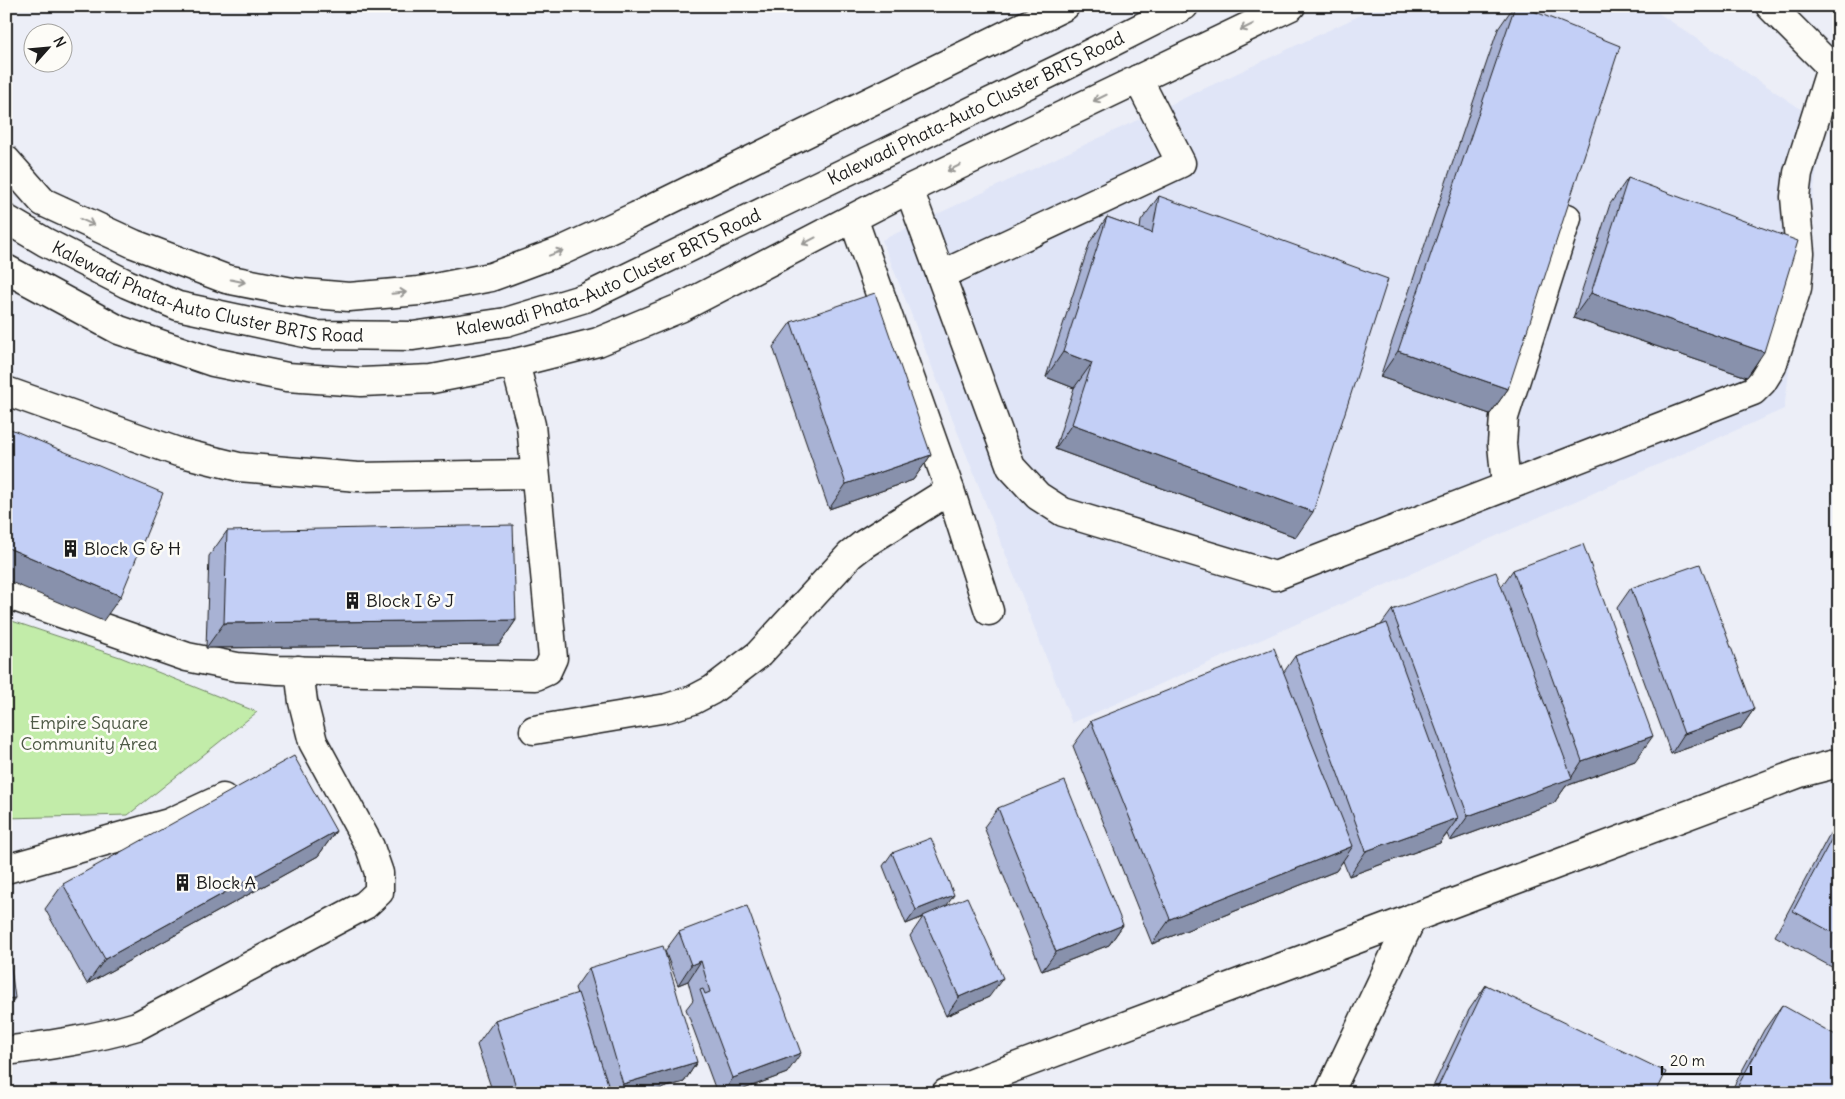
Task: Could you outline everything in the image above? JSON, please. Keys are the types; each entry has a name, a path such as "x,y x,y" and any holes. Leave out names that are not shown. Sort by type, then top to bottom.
{"main road":[{"path":"6,180 43,202 134,244 226,279 292,292 349,297 419,291 491,277 561,251 637,216 1065,6"},
{"name":"Kalewadi Phata-Auto Cluster BRTS Road","path":"6,219 127,284 178,306 314,335 413,336 506,322 585,298 1065,66 1184,6"},
{"path":"6,269 119,330 213,362 287,378 361,382 432,379 598,342 680,308 909,189 1291,6"},
{"path":"909,189 1011,467 1038,496 1063,512 1275,576 1752,391 1762,382 1772,366 1797,288 1800,253 1796,197 1798,172 1835,72 1770,6"},
{"path":"941,275 1181,163 1138,79"},
{"path":"6,160 43,202"},
{"path":"853,218 950,490 989,611"},
{"path":"1506,486 1502,444 1504,418 1567,218"},
{"path":"6,594 187,657 237,667 514,677 536,676 548,671 553,658 531,425 515,362"},
{"path":"6,391 178,452 239,467 358,477 535,474"},
{"path":"534,730 667,708 693,700 712,690 759,654 850,554 950,490"},
{"path":"6,1051 67,1042 113,1033 136,1026 365,905 379,892 379,873 370,847 309,757 313,742 307,724 299,670"},
{"path":"946,1093 1800,773 1839,763"},
{"path":"6,869 169,823 248,786"},
{"path":"1329,1093 1412,918"}],"shaded area":[{"path":"1380,6 1648,6 1823,124 1784,409 1072,723 882,240"}],"green space":[{"name":"Empire Square Community Area","path":"6,619 120,657 257,712 128,815 6,818"}],"building":[{"path":"1515,6 1521,6 1620,46 1508,389 1398,351"},
{"path":"1628,178 1798,241 1764,352 1591,293"},
{"path":"1159,196 1388,279 1313,512 1072,424 1092,363 1063,352 1107,217 1152,233"},
{"path":"875,293 931,455 846,484 791,322"},
{"name":"Block G & H","path":"6,427 163,493 121,596 6,547"},
{"name":"Block I & J","path":"513,525 516,620 224,623 227,531"},
{"path":"1583,544 1653,736 1582,761 1513,570"},
{"path":"1700,564 1754,709 1684,734 1631,588"},
{"path":"1496,572 1572,778 1468,816 1392,610"},
{"path":"1387,623 1458,818 1366,851 1295,656"},
{"path":"1274,648 1353,846 1170,919 1091,721"},
{"name":"Block A","path":"294,756 336,831 105,959 63,884"},
{"path":"1065,781 1123,925 1056,952 998,808"},
{"path":"1839,825 1839,936 1793,911"},
{"path":"931,838 954,895 916,910 892,853"},
{"path":"967,897 1003,978 959,997 923,916"},
{"path":"747,906 801,1053 733,1078 700,990 703,989 705,994 710,992 701,961 691,965 679,932"},
{"path":"6,930 15,998 6,999"},
{"path":"663,946 697,1062 623,1084 589,968"},
{"path":"1486,985 1666,1072 1656,1093 1435,1093"},
{"path":"578,993 611,1093 518,1093 495,1020"},
{"path":"1782,1005 1839,1037 1839,1093 1734,1093"}],"place":[{"name":"Block G & H","path":"70,549"},
{"name":"Block I & J","path":"352,601"},
{"name":"Block A","path":"182,883"}]}
